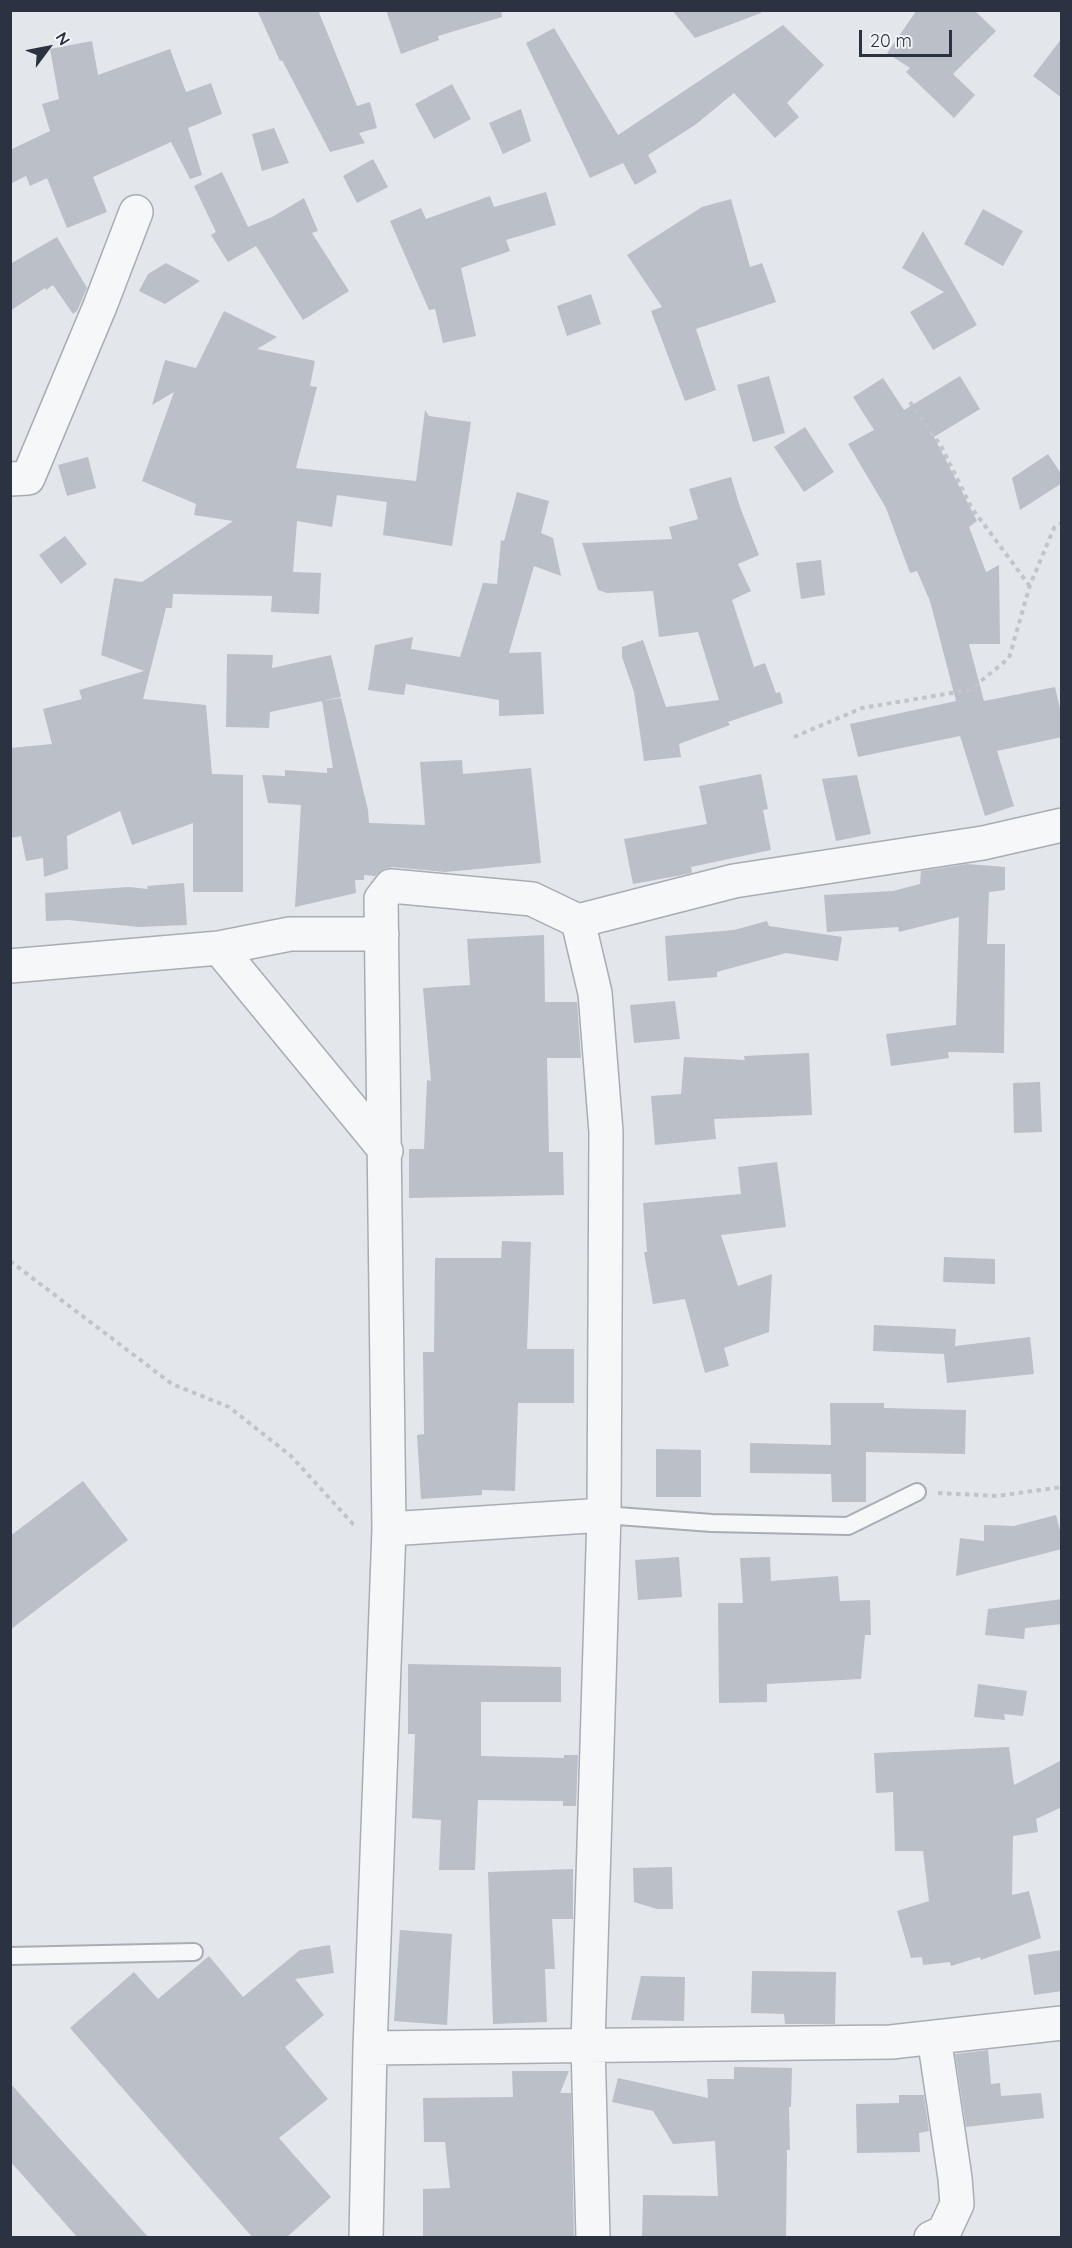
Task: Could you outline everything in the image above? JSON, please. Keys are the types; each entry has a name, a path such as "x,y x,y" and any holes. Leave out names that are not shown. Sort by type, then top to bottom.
{"street":[{"path":"10,479 28,478 100,306 136,212"},
{"path":"366,2238 370,2048 389,1529 381,899 391,886 532,899 578,921 735,881 983,843 1062,825"},
{"path":"578,921 595,993 606,1132 604,1515 588,2044 593,2238"},
{"path":"10,966 219,948 290,934 382,934"},
{"path":"219,948 386,1151"},
{"path":"389,1529 604,1515"},
{"path":"370,2048 891,2042 1062,2023"},
{"path":"931,2238 944,2232 957,2204 934,2037"}],"lane":[{"path":"604,1515 712,1523 848,1526 917,1492"},
{"path":"10,1956 194,1952"}],"path":[{"path":"910,402 941,446 972,507 1030,585"},
{"path":"794,737 862,708 970,690 1009,658 1030,585 1054,528 1062,523"},
{"path":"10,1261 172,1384 229,1407 291,1456 353,1524 389,1529"},
{"path":"917,1492 997,1496 1062,1487"}],"building":[{"path":"257,10 318,10 357,106 370,102 377,128 359,133 365,143 330,152 282,60 280,61"},
{"path":"386,10 501,10 502,17 438,36 439,40 401,54"},
{"path":"672,10 761,10 761,13 695,38"},
{"path":"917,10 974,10 996,31 953,74 975,95 954,118 906,72 910,68 887,53"},
{"path":"783,25 824,65 787,103 799,117 775,138 734,93 695,125 648,155 657,172 635,185 623,163 590,178 526,43 554,28 618,135"},
{"path":"1062,38 1062,98 1033,76"},
{"path":"92,41 98,75 170,49 186,92 211,83 222,114 188,128 202,175 190,179 171,142 93,177 107,212 67,228 47,178 30,186 26,176 10,184 10,150 50,131 42,104 59,99 50,49"},
{"path":"452,84 471,119 434,139 415,104"},
{"path":"521,109 531,141 503,154 489,123"},
{"path":"274,128 289,163 262,171 252,134"},
{"path":"373,159 388,187 357,203 343,176"},
{"path":"222,172 248,227 272,217 304,198 318,231 312,233 349,291 303,320 256,246 228,262 211,235 216,232 194,186"},
{"path":"546,192 556,225 506,240 510,251 461,268 476,336 443,343 435,309 429,310 390,221 421,208 426,219 490,196 494,207"},
{"path":"731,199 750,267 762,263 776,302 696,329 716,390 685,401 651,311 662,307 627,255 702,207"},
{"path":"983,209 1023,231 1003,266 964,244"},
{"path":"923,231 977,325 933,350 910,312 944,292 902,268"},
{"path":"57,237 87,288 77,311 73,314 53,285 10,311 10,264"},
{"path":"166,263 200,281 165,304 139,291 148,274"},
{"path":"591,294 601,324 567,336 557,306"},
{"path":"224,311 277,337 257,349 315,361 310,386 317,387 296,468 416,481 425,410 429,416 471,422 452,546 383,535 387,502 337,495 332,527 297,521 293,572 321,573 319,614 271,612 272,596 173,594 172,608 166,608 143,699 206,705 212,774 243,775 243,892 193,892 193,823 132,845 120,811 67,836 68,869 44,877 43,858 26,861 21,836 10,838 10,748 52,744 43,709 82,699 79,690 144,671 101,655 114,578 142,582 233,521 194,515 196,504 142,481 174,392 152,405 165,360 196,368"},
{"path":"769,376 785,433 753,442 737,385"},
{"path":"960,376 980,409 934,437 977,521 969,527 986,572 999,565 1000,644 969,644 984,701 1055,687 1062,717 1062,737 997,751 1014,806 985,816 960,736 858,757 850,724 956,701 930,601 917,571 910,573 886,508 848,444 874,430 853,397 883,378 904,410"},
{"path":"805,427 834,472 804,492 774,447"},
{"path":"1048,454 1062,475 1062,483 1020,510 1012,478"},
{"path":"88,457 96,488 67,496 58,465"},
{"path":"731,477 759,555 738,564 751,591 732,600 754,667 765,663 776,693 780,692 783,703 728,722 730,725 679,744 681,757 644,761 634,692 622,657 622,647 643,640 666,707 719,700 698,632 659,637 653,591 607,593 598,590 582,543 672,539 669,527 698,519 689,489"},
{"path":"517,492 549,501 541,533 553,538 561,576 534,566 509,653 541,652 544,714 499,716 499,700 406,684 404,695 368,690 375,645 413,637 411,649 460,657 483,583 497,584 501,540 504,541"},
{"path":"65,536 87,564 61,584 39,555"},
{"path":"821,560 825,595 801,599 796,563"},
{"path":"227,654 273,655 272,668 331,655 341,697 270,712 269,728 226,727"},
{"path":"341,698 368,810 369,823 425,825 420,762 462,760 463,774 531,768 541,863 445,872 393,867 384,869 375,876 364,875 364,880 355,880 356,893 295,907 301,805 268,803 262,775 285,776 285,770 327,773 327,768 333,768 322,701"},
{"path":"761,774 768,809 763,810 771,850 691,867 692,873 633,884 624,839 707,824 699,786"},
{"path":"857,775 871,834 836,841 822,779"},
{"path":"967,864 1005,867 1005,890 989,892 987,944 1005,944 1004,1053 948,1052 949,1058 891,1066 886,1034 956,1025 959,917 899,932 898,927 827,932 824,895 893,891 920,884 921,871"},
{"path":"184,883 187,925 139,927 68,920 46,921 45,893 128,887 148,889 147,886"},
{"path":"767,921 769,926 842,937 838,961 786,953 717,972 717,977 668,981 665,936 734,930"},
{"path":"544,935 545,1002 577,1002 581,1058 547,1058 549,1152 563,1152 564,1195 409,1198 409,1149 424,1149 427,1080 431,1081 423,988 470,985 467,939"},
{"path":"675,1001 680,1039 634,1043 630,1005"},
{"path":"809,1053 812,1115 714,1119 716,1139 655,1145 651,1096 681,1094 684,1057 745,1060 744,1056"},
{"path":"1040,1082 1042,1132 1014,1133 1013,1083"},
{"path":"777,1162 786,1227 721,1235 738,1286 772,1274 769,1332 724,1348 729,1366 705,1373 685,1299 653,1304 644,1252 647,1252 643,1203 741,1194 738,1167"},
{"path":"502,1241 531,1242 527,1349 574,1349 574,1403 518,1403 515,1491 482,1490 482,1495 421,1499 417,1435 424,1434 423,1352 434,1352 435,1258 501,1258"},
{"path":"944,1257 995,1259 995,1284 943,1282"},
{"path":"874,1325 956,1329 955,1346 1030,1337 1034,1374 947,1383 944,1354 873,1351"},
{"path":"830,1403 884,1403 884,1408 966,1410 965,1454 866,1452 866,1502 832,1502 831,1474 750,1473 750,1443 831,1445"},
{"path":"656,1449 701,1450 701,1497 656,1497"},
{"path":"83,1481 128,1540 10,1630 10,1536"},
{"path":"1056,1515 1062,1538 1062,1549 956,1576 960,1538 984,1541 984,1525 1014,1526"},
{"path":"679,1557 682,1597 638,1600 635,1560"},
{"path":"770,1557 771,1581 838,1576 840,1601 870,1600 871,1635 865,1635 861,1679 767,1684 767,1702 719,1703 718,1603 743,1603 740,1558"},
{"path":"1062,1599 1062,1624 1025,1628 1024,1639 985,1635 988,1609"},
{"path":"408,1664 561,1667 561,1702 481,1702 481,1756 564,1758 564,1755 578,1755 576,1806 563,1806 563,1801 478,1800 475,1870 439,1870 441,1820 412,1818 415,1734 408,1734"},
{"path":"978,1684 1027,1691 1023,1716 1004,1714 1005,1720 974,1717"},
{"path":"1009,1747 1014,1785 1062,1760 1062,1807 1036,1819 1038,1832 1013,1836 1012,1895 1029,1891 1041,1938 981,1960 980,1957 951,1966 950,1962 923,1965 922,1957 911,1958 897,1911 929,1901 923,1851 895,1851 893,1792 876,1793 874,1753"},
{"path":"672,1867 673,1909 657,1909 634,1902 633,1868"},
{"path":"573,1869 573,1919 552,1919 555,1969 545,1969 547,2022 493,2024 488,1872"},
{"path":"400,1930 452,1934 447,2025 394,2021"},
{"path":"330,1945 334,1973 295,1979 324,2015 285,2047 328,2099 279,2138 331,2197 286,2238 253,2238 70,2028 134,1972 158,1999 209,1956 243,1997 300,1950"},
{"path":"1062,1950 1062,1991 1034,1995 1028,1955"},
{"path":"752,1971 836,1972 835,2024 785,2024 784,2014 751,2013"},
{"path":"641,1976 685,1977 684,2021 631,2020"},
{"path":"988,2050 991,2084 1000,2083 1001,2096 1041,2093 1044,2118 966,2127 955,2054"},
{"path":"734,2067 792,2068 791,2107 789,2107 790,2150 787,2150 786,2238 642,2238 643,2195 718,2196 715,2141 673,2144 653,2111 612,2102 618,2078 708,2098 707,2079 734,2079"},
{"path":"512,2071 569,2071 560,2093 571,2093 574,2238 423,2238 423,2189 450,2188 445,2142 424,2142 423,2098 513,2097"},
{"path":"10,2083 149,2238 78,2238 10,2161"},
{"path":"899,2095 924,2095 929,2131 919,2133 920,2152 857,2153 856,2104 899,2103"}]}
